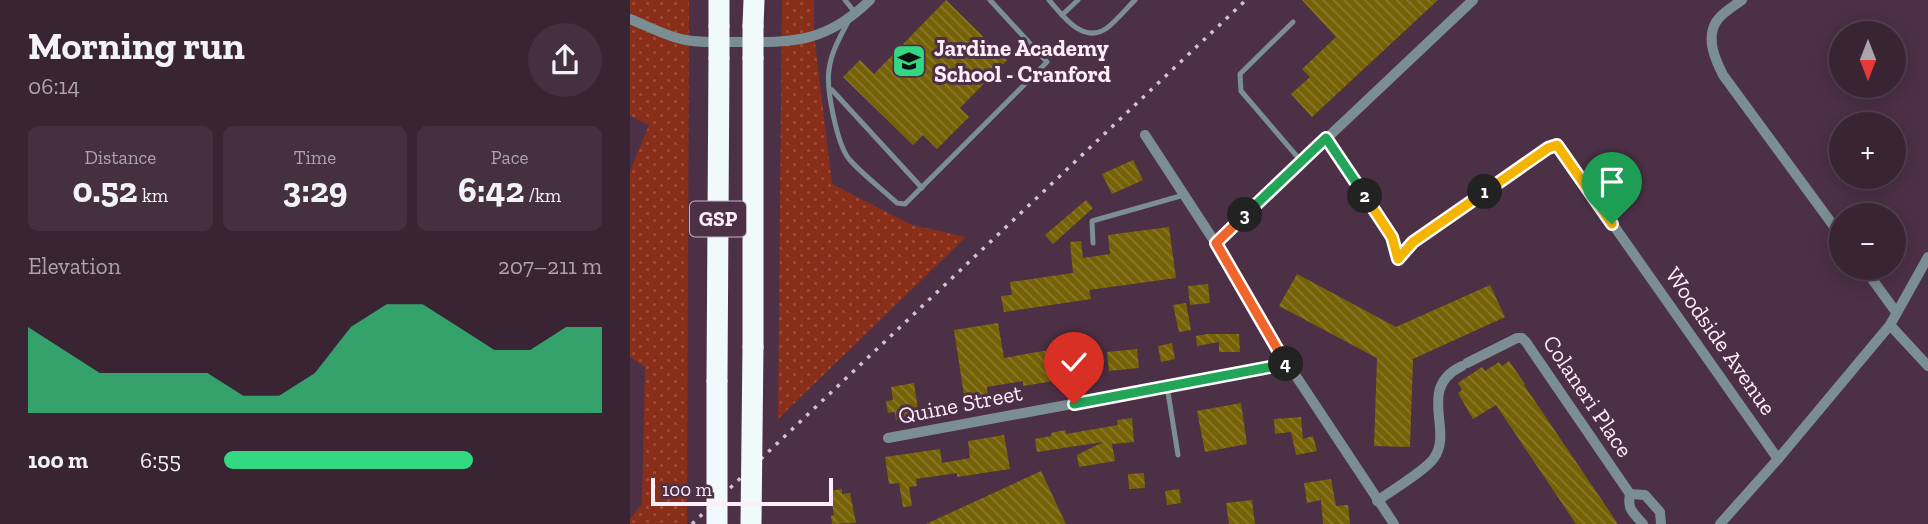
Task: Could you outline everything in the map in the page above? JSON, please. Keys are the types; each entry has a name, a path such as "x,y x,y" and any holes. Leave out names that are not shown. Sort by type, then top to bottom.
{"highway":[{"name":"GSP","path":"717,524 719,0"},
{"name":"GSP","path":"751,524 754,0"}],"street":[{"path":"630,19 674,37 692,41 796,41 812,37 854,15 870,0"},
{"path":"1216,243 1473,0"},
{"path":"1742,0 1717,20 1713,32 1713,54 1723,75 1829,220"},
{"path":"1145,135 1216,243 1288,364 1394,524"},
{"name":"Woodside Avenue","path":"1398,259 1413,242 1548,148 1557,145 1779,459"},
{"path":"1720,524 1779,459 1890,325 1928,257"},
{"path":"1873,280 1896,312"},
{"path":"1890,325 1928,366"},
{"name":"Colaneri Place","path":"1377,500 1436,457 1439,444 1438,393 1443,380 1452,371 1517,338 1522,338 1630,494 1630,509 1643,524"},
{"name":"Quine Street","path":"888,438 1288,364"},
{"name":"Colaneri Place","path":"1630,494 1645,495 1660,512 1661,524"},
{"path":"1729,514 1738,524"}],"lane":[{"path":"845,0 854,15 835,48 828,71 839,143 849,158 897,203 905,204 1047,62 990,0"},
{"path":"1049,0 1070,25 1080,31 1099,32 1107,28 1135,0"},
{"path":"1062,15 1078,0"},
{"path":"1293,22 1240,74 1241,91 1301,162"},
{"path":"830,89 922,188"},
{"path":"1093,243 1092,221 1184,195"},
{"path":"1167,386 1178,455"}],"path":[{"path":"1326,138 1392,237 1398,259"}],"shaded area":[{"path":"630,0 689,0 687,524 630,524 630,519 642,504 645,367 630,357 630,171 649,125 630,116"},
{"path":"782,0 814,0 814,34 832,184 912,225 966,237 778,419"}],"building":[{"path":"946,0 1007,60 960,108 969,117 937,149 923,135 913,145 843,77 860,60 874,74"},
{"path":"1302,0 1438,0 1312,117 1291,94 1310,77 1302,69 1336,37"},
{"path":"1133,160 1143,180 1112,194 1102,174"},
{"path":"1086,200 1093,208 1053,244 1045,235"},
{"path":"1169,227 1176,278 1089,290 1091,299 1004,312 1001,296 1012,295 1010,282 1073,273 1070,242 1081,241 1083,258 1110,254 1108,235"},
{"path":"1297,274 1396,327 1490,285 1505,317 1413,359 1410,447 1374,446 1377,358 1279,306"},
{"path":"1208,284 1210,303 1190,305 1188,286"},
{"path":"1186,303 1191,330 1179,332 1173,305"},
{"path":"998,323 1004,358 1060,348 1066,379 1023,386 1023,381 987,387 988,398 965,402 954,330"},
{"path":"1239,334 1240,352 1219,352 1219,342 1197,346 1196,336"},
{"path":"1172,343 1175,359 1161,362 1158,346"},
{"path":"1137,349 1139,368 1109,371 1107,352"},
{"path":"1509,361 1618,524 1576,524 1496,405 1473,419 1458,393 1462,390 1458,383 1482,367 1485,371 1499,362 1502,366"},
{"path":"914,383 919,416 896,420 895,412 888,413 886,401 893,400 891,387"},
{"path":"1241,403 1247,444 1205,452 1197,411"},
{"path":"1301,417 1303,439 1313,436 1317,451 1296,455 1291,432 1275,434 1274,419"},
{"path":"1132,418 1134,442 1112,444 1115,461 1079,467 1077,455 1103,442 1037,452 1035,439 1051,436 1051,433 1065,430 1066,434 1118,425 1117,420"},
{"path":"1004,435 1010,469 957,477 957,473 916,479 917,486 909,487 912,506 903,507 899,483 889,484 885,457 940,449 942,463 970,458 968,441"},
{"path":"1041,471 1066,524 926,524 1013,484"},
{"path":"1144,473 1145,488 1129,489 1128,474"},
{"path":"1331,479 1336,506 1348,505 1350,524 1323,524 1321,500 1307,503 1304,483"},
{"path":"842,489 842,494 850,493 856,523 832,524 831,516 834,515 830,491"},
{"path":"1179,489 1181,503 1167,505 1165,491"},
{"path":"1252,500 1255,524 1229,524 1226,503"}],"railway":[{"path":"692,524 1246,0"}],"place":[{"name":"Jardine Academy School - Cranford","path":"909,61"}],"route":[{"path":"1074,404 1288,364 1216,243 1326,138 1392,237 1398,259 1413,242 1548,148 1557,145 1612,224"}]}
